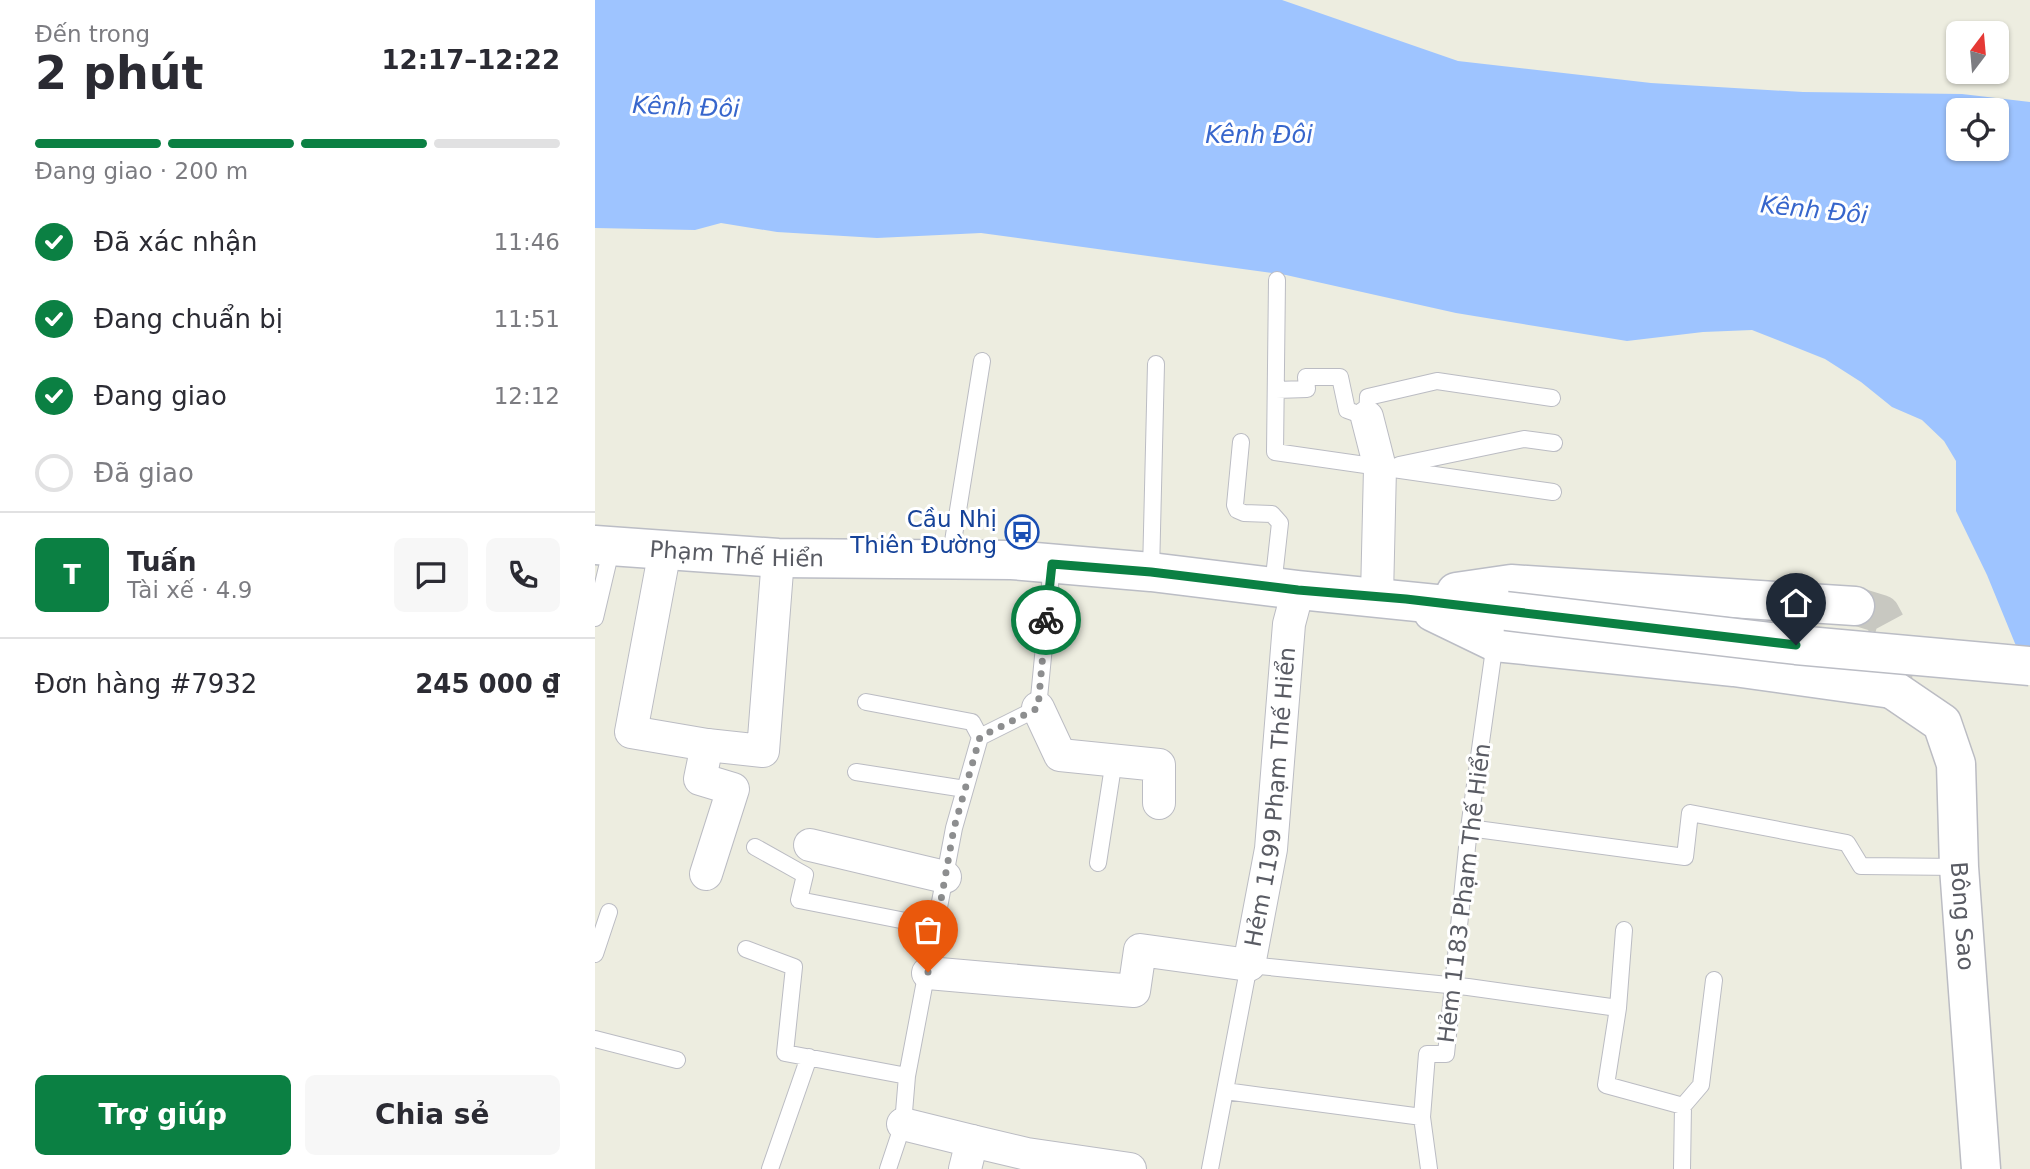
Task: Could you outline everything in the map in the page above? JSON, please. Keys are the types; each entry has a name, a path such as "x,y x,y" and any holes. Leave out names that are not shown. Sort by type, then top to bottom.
{"main road":[{"name":"Phạm Thế Hiển","path":"603,545 778,558 1012,560 1151,572 1391,598 1501,626"},
{"path":"1391,598 1511,584 1855,606"},
{"path":"1501,626 1796,645 2030,667"},
{"name":"Bông Sao","path":"1501,626 1734,667 1892,689 1942,723 1956,764 1959,867 1981,1169"}],"street":[{"path":"1367,417 1380,468 1391,598"},
{"path":"666,550 631,732 763,751 778,558"},
{"name":"Hẻm 1199 Phạm Thế Hiển","path":"1249,965 1271,849 1289,624 1286,588"},
{"path":"1038,708 1060,755 1159,765 1159,803"},
{"path":"706,874 733,789 700,779 707,745"},
{"path":"810,845 945,877"},
{"path":"928,972 1134,991 1140,950 1249,965"},
{"path":"902,1124 969,1155 1027,1154 1078,1165 1130,1169"}],"lane":[{"path":"1277,280 1275,452 1553,492"},
{"path":"950,560 982,361"},
{"path":"1151,572 1156,364"},
{"path":"1276,390 1307,389 1306,377 1340,377 1347,410 1367,417 1368,397 1437,381 1552,398"},
{"path":"1380,468 1524,439 1554,443"},
{"path":"1241,442 1235,505 1237,510 1244,513 1272,514 1280,523 1286,588"},
{"path":"595,618 603,545"},
{"path":"980,737 1038,708 1052,564"},
{"name":"Hẻm 1183 Phạm Thế Hiển","path":"1429,1169 1422,1117 1427,1054 1446,1054 1469,828 1501,626"},
{"path":"866,702 972,722 980,737 954,828 907,1076 902,1124 888,1169"},
{"path":"1098,863 1114,760"},
{"path":"856,772 965,789"},
{"path":"1469,828 1685,858 1690,813 1847,843 1861,866 1959,867"},
{"path":"755,846 805,875 799,900 936,927"},
{"path":"595,954 609,912"},
{"path":"1624,930 1618,1007 1607,1085 1683,1106"},
{"path":"746,949 794,967 785,1053 907,1076"},
{"path":"1249,965 1454,986 1618,1007"},
{"name":"Hẻm 1199 Phạm Thế Hiển","path":"1210,1169 1249,965"},
{"path":"1682,1169 1683,1106 1701,1085 1714,980"},
{"path":"595,1039 677,1060"},
{"path":"770,1169 809,1057"},
{"path":"1225,1091 1422,1117"}],"water":[{"name":"Kênh Đôi","path":"595,0 1282,0 1458,61 1651,83 1803,92 1962,94 1996,98 1946,98 1946,161 2009,161 2009,100 2030,102 2030,680 1987,575 1956,511 1956,461 1944,441 1922,420 1892,407 1861,382 1825,359 1752,330 1703,332 1627,341 1456,313 1286,275 981,233 877,238 777,232 721,223 695,230 595,228"}],"tunnel":[{"path":"1855,606 1881,614 1895,640 1893,684"}],"way so far":[{"path":"928,972 954,828 980,737 1038,708 1046,620"}],"place":[{"name":"Cầu Nhị Thiên Đường","path":"1022,532"}],"route":[{"path":"1046,620 1052,564 1406,599 1796,645"}]}
